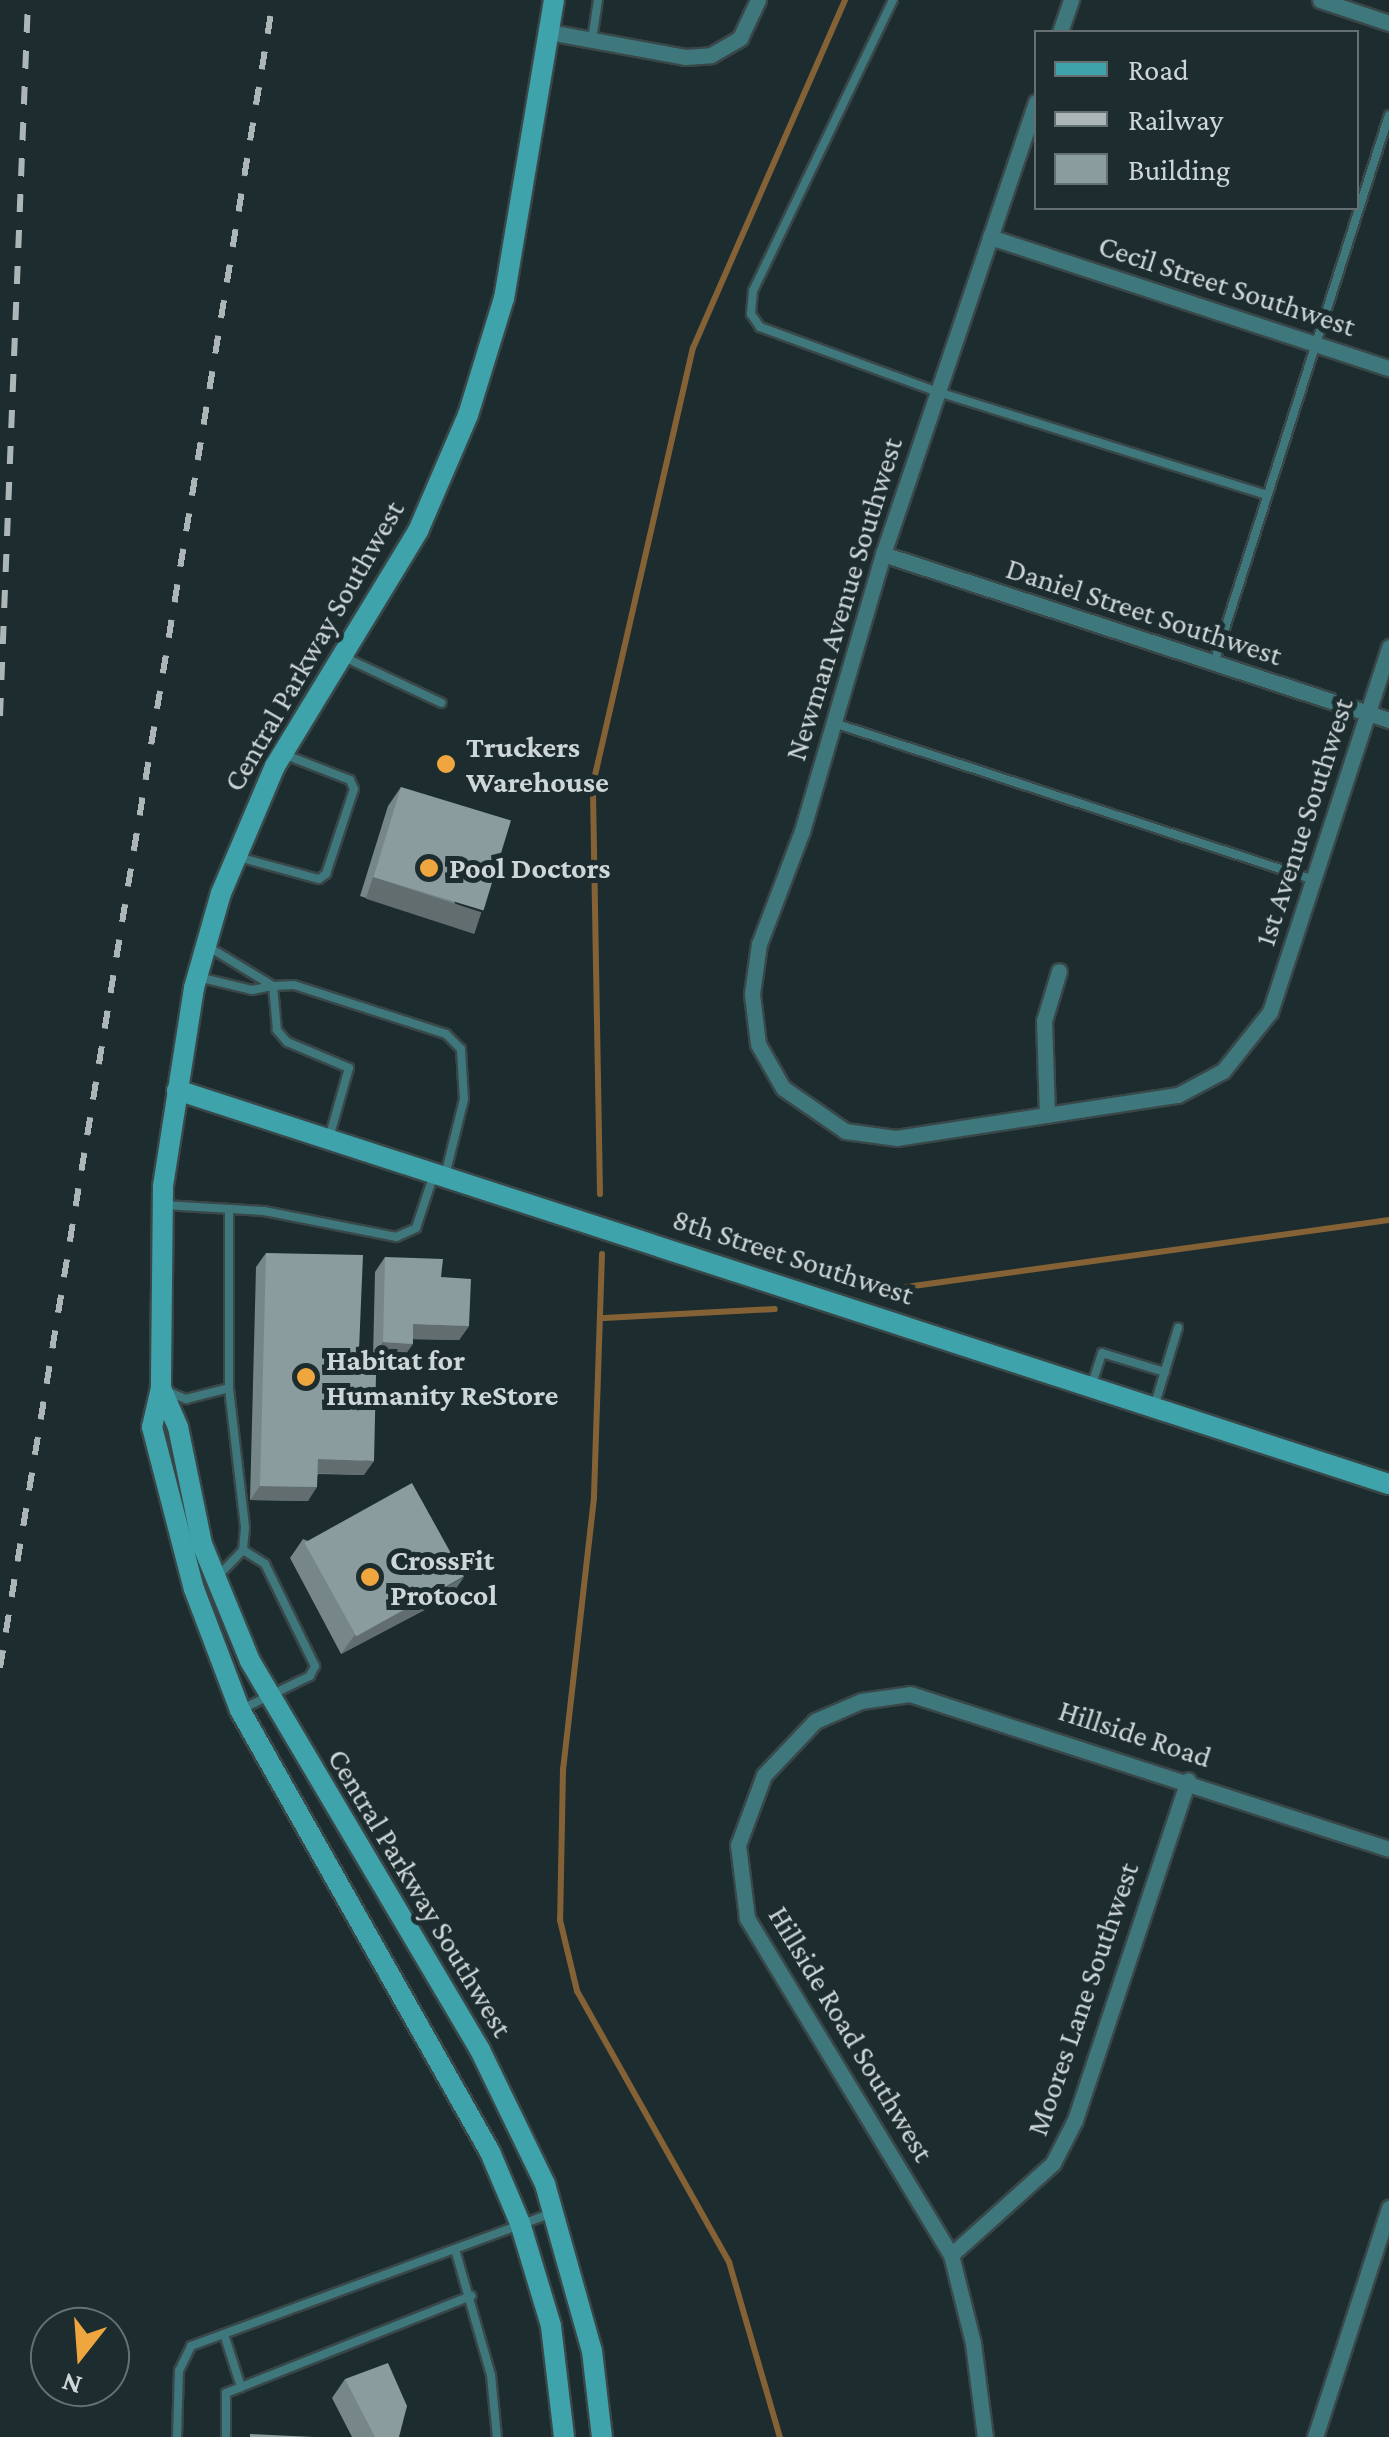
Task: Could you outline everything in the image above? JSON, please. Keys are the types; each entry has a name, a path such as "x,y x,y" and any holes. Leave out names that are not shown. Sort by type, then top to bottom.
{"street":[{"name":"Central Parkway Southwest","path":"554,0 504,298 485,366 418,532 282,753 234,856 206,946 177,1090 162,1205 162,1388 154,1446 194,1589 240,1710 490,2152 520,2223 551,2326 564,2437"},
{"path":"549,32 685,57 710,55 740,38 758,0"},
{"path":"1061,30 1071,0"},
{"path":"1320,0 1389,23"},
{"name":"Newman Avenue Southwest","path":"1034,108 883,554 834,723 758,944 752,994 758,1044 802,1105 845,1131 896,1138 1047,1115"},
{"name":"Cecil Street Southwest","path":"990,237 1389,368"},
{"name":"Daniel Street Southwest","path":"883,554 1389,720"},
{"name":"1st Avenue Southwest","path":"1047,1115 1178,1095 1223,1071 1270,1012 1389,648"},
{"path":"1047,1115 1044,1021 1059,971"},
{"name":"8th Street Southwest","path":"177,1090 1389,1484"},
{"name":"Central Parkway Southwest","path":"162,1388 178,1428 202,1544 270,1696 480,2050 554,2213 592,2351 602,2437"},
{"name":"Hillside Road","path":"860,1701 936,1697 1389,1849"},
{"name":"Hillside Road Southwest","path":"860,1701 815,1721 764,1774 738,1844 740,1894 758,1940 951,2255 973,2343 985,2437"},
{"name":"Moores Lane Southwest","path":"951,2255 1054,2163 1075,2120 1188,1780"},
{"path":"1315,2437 1389,2208"}],"lane":[{"path":"592,40 598,0"},
{"path":"893,0 753,291 751,314 760,327 938,392 1267,495"},
{"path":"1359,206 1389,116"},
{"path":"1359,175 1368,178"},
{"path":"1214,663 1358,210"},
{"path":"342,656 442,703"},
{"path":"834,723 1314,880"},
{"path":"234,856 319,878 326,874 354,788 350,780 282,753"},
{"path":"206,946 256,970 273,986 277,1030 288,1042 350,1068 329,1138"},
{"path":"162,1205 229,1209 396,1237 416,1228 440,1174 464,1099 461,1049 446,1034 294,985 252,990 198,977"},
{"path":"216,1578 243,1550 229,1388 229,1209"},
{"path":"1154,1407 1178,1328"},
{"path":"1091,1386 1102,1353 1164,1372"},
{"path":"162,1388 186,1399 229,1388"},
{"path":"240,1710 310,1676 315,1666 265,1564 243,1550"},
{"path":"177,2437 179,2371 191,2346 554,2213"},
{"path":"455,2249 491,2375 498,2437"},
{"path":"226,2437 226,2393 471,2296"},
{"path":"224,2334 241,2388"}],"building":[{"name":"Pool Doctors","path":"401,787 511,821 483,911 374,877"},
{"name":"Habitat for Humanity ReStore","path":"266,1253 363,1255 359,1350 369,1351 368,1374 376,1375 374,1461 318,1459 317,1487 260,1486"},
{"name":"Habitat for Humanity ReStore","path":"385,1257 443,1259 441,1277 471,1279 469,1326 413,1324 413,1344 383,1342"},
{"name":"CrossFit Protocol","path":"412,1483 464,1577 356,1636 304,1543"},
{"path":"388,2363 407,2406 399,2437 375,2437 345,2379"},
{"path":"250,2434 314,2437 250,2437"}],"waterway":[{"path":"600,1194 593,784 693,348 845,0"},
{"path":"906,1287 1389,1220"},
{"path":"602,1254 594,1498 563,1769 560,1920 577,1991 729,2262 780,2437"},
{"path":"604,1318 775,1309"}],"railway":[{"path":"0,716 28,0"},
{"path":"0,1668 273,0"}],"place":[{"name":"Truckers Warehouse","path":"446,764"},
{"name":"Pool Doctors","path":"429,868"},
{"name":"Habitat for Humanity ReStore","path":"306,1377"},
{"name":"CrossFit Protocol","path":"370,1577"}]}
